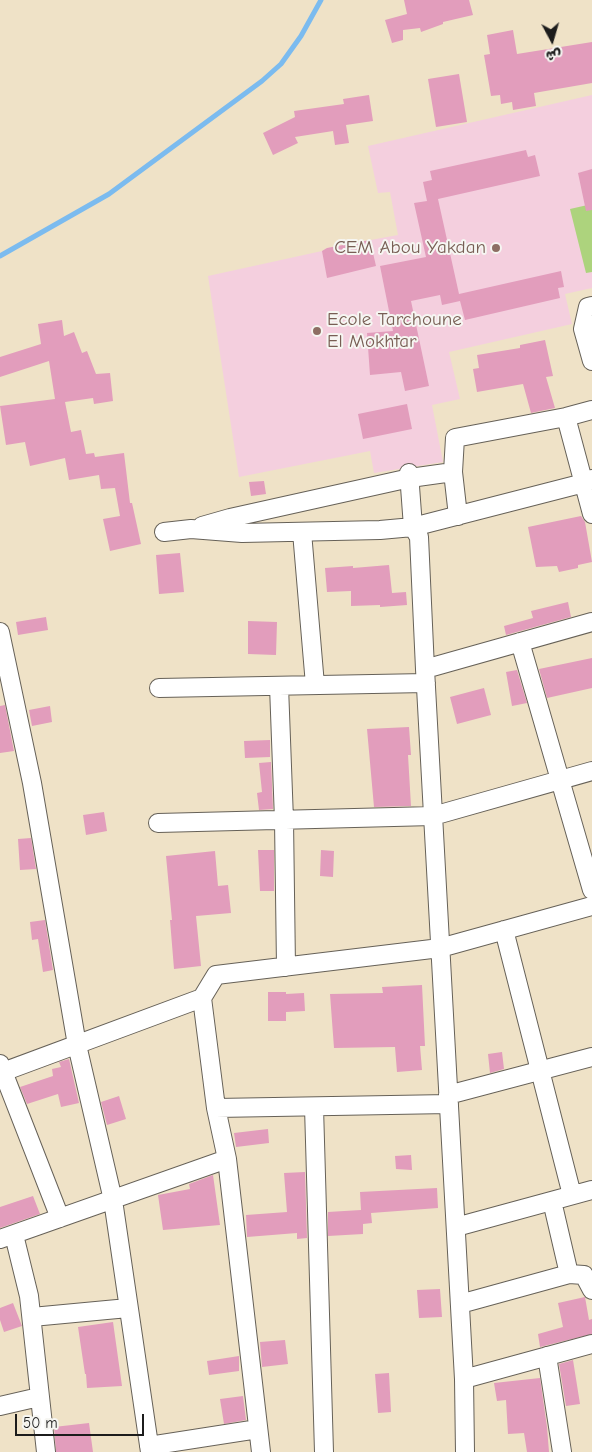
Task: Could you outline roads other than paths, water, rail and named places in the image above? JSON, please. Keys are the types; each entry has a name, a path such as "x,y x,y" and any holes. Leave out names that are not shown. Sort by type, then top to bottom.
{"street":[{"path":"592,306 588,307 583,329 592,361"},
{"path":"458,516 454,472 455,438 566,417 592,410"},
{"path":"566,417 588,481 592,514"},
{"path":"164,532 190,529 410,475 454,472"},
{"path":"410,475 413,527 420,537 425,676 464,1379 465,1452"},
{"path":"190,529 242,533 380,530 413,527 588,481"},
{"path":"302,532 315,685"},
{"path":"159,688 315,685 425,676 520,642 592,622"},
{"path":"0,632 32,783 77,1044 113,1200 150,1449 258,1429"},
{"path":"520,642 592,890"},
{"path":"279,686 284,820 286,966"},
{"path":"158,823 433,816 592,771"},
{"path":"60,1218 1,1070 202,998 216,975 440,948 592,906"},
{"path":"504,930 572,1195"},
{"path":"202,998 216,1108 227,1159 261,1452"},
{"path":"216,1108 314,1107 449,1100 592,1057"},
{"path":"314,1107 324,1452"},
{"path":"46,1452 26,1275 7,1237 227,1159"},
{"path":"456,1227 592,1190"},
{"path":"552,1201 569,1274"},
{"path":"460,1304 569,1274 584,1274 592,1290"},
{"path":"32,1316 128,1308"},
{"path":"464,1379 592,1344"},
{"path":"547,1356 562,1452"},
{"path":"0,1406 39,1397"}],"waterway":[{"path":"0,256 109,194 262,81 281,64 301,36 321,0"}],"place":[{"name":"CEM Abou Yakdan","path":"496,248"},
{"name":"Ecole Tarchoune El Mokhtar","path":"317,331"}]}
